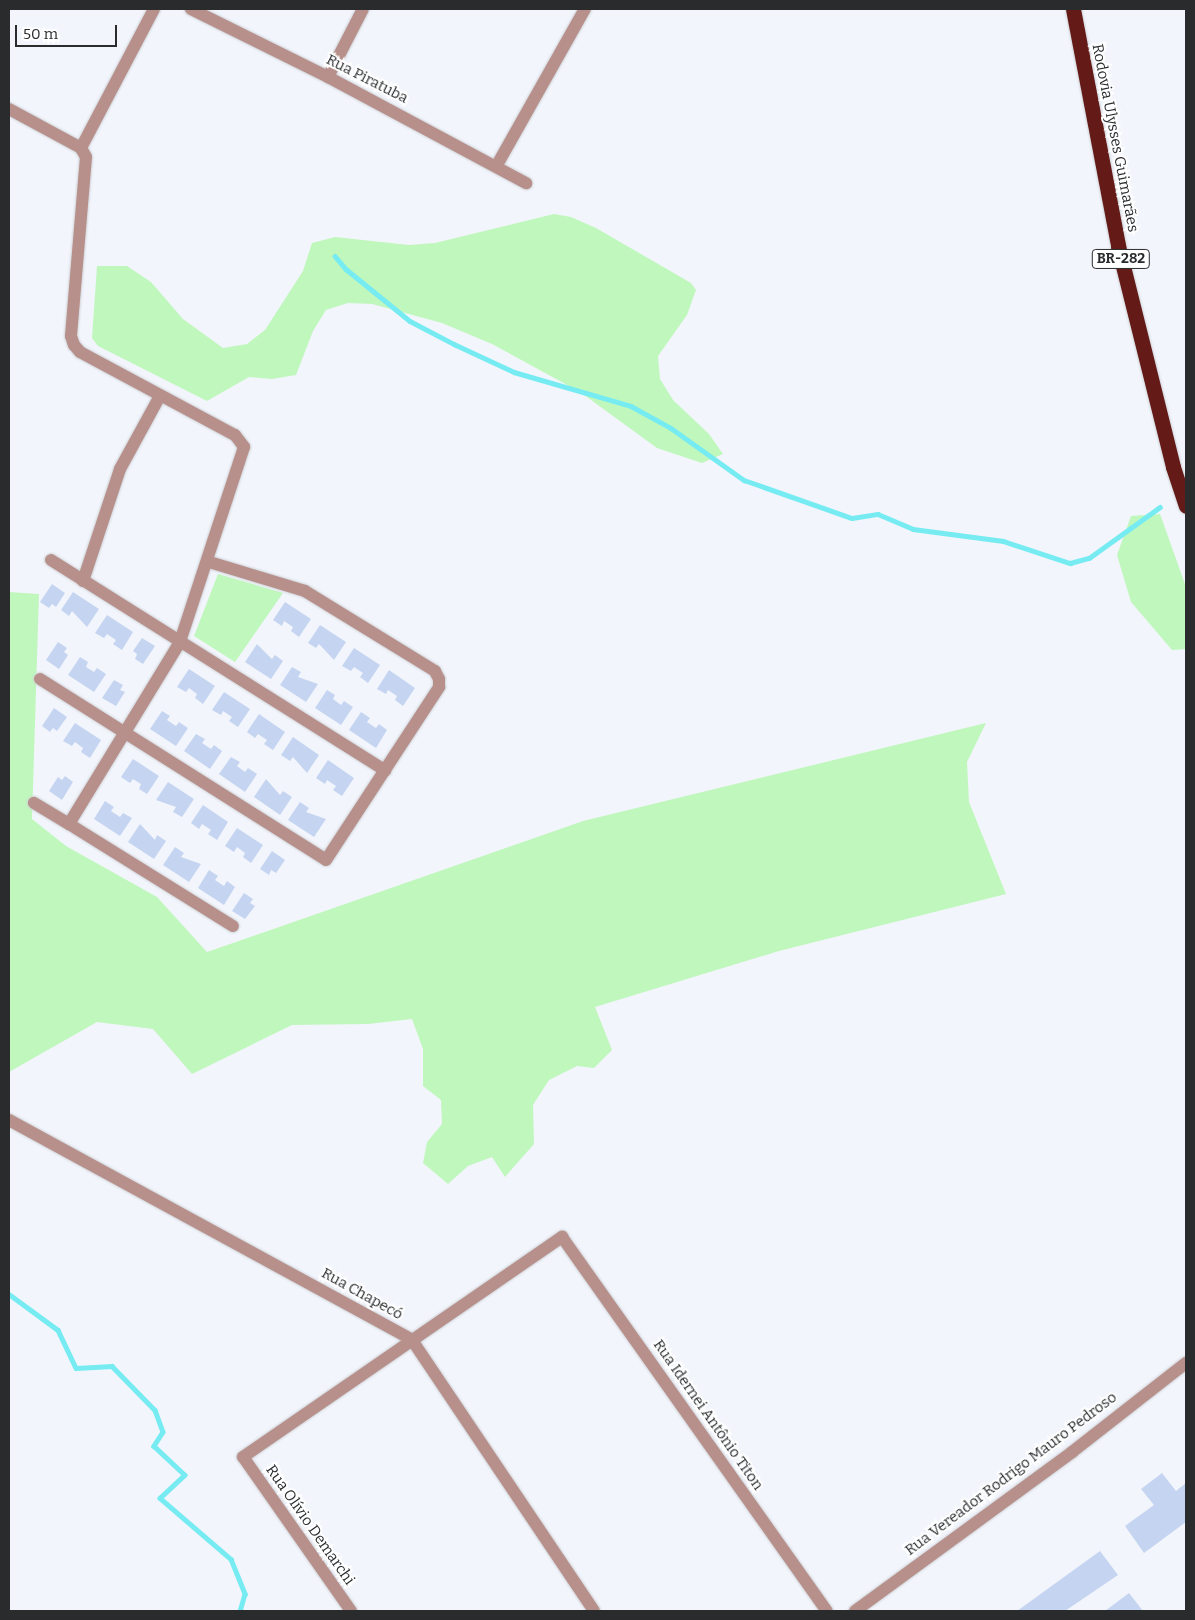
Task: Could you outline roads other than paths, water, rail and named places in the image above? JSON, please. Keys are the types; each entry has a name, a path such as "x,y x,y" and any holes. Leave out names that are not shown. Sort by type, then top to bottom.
{"highway":[{"name":"Rodovia Ulysses Guimarães","path":"1073,9 1118,246 1173,467 1186,506"}],"street":[{"path":"81,148 154,9"},
{"name":"Rua Piratuba","path":"191,9 328,77 497,165 526,183"},
{"path":"328,77 363,9"},
{"path":"497,165 580,11"},
{"path":"9,109 81,148 86,157 71,336 74,345 80,352 235,435 244,447 209,562 180,642 126,734 69,824"},
{"path":"82,581 120,469 160,396"},
{"path":"51,560 385,770"},
{"path":"40,678 326,860 439,687 440,678 434,671 305,591 209,562"},
{"path":"34,803 233,926"},
{"name":"Rua Chapecó","path":"9,1120 412,1340 594,1611"},
{"name":"Rua Idernei Antônio Titon","path":"412,1340 562,1237 827,1611"},
{"name":"Rua Olívio Demarchi","path":"352,1611 243,1457 412,1340"},
{"name":"Rua Vereador Rodrigo Mauro Pedroso","path":"855,1611 1072,1452 1186,1363"}],"waterway":[{"path":"335,256 346,269 410,321 454,344 514,372 631,406 671,428 744,480 852,518 878,514 913,529 1003,541 1070,563 1089,558 1160,507"},
{"path":"9,1294 58,1330 76,1368 112,1366 155,1410 163,1432 154,1446 185,1475 160,1498 231,1559 245,1594 240,1611"}]}
